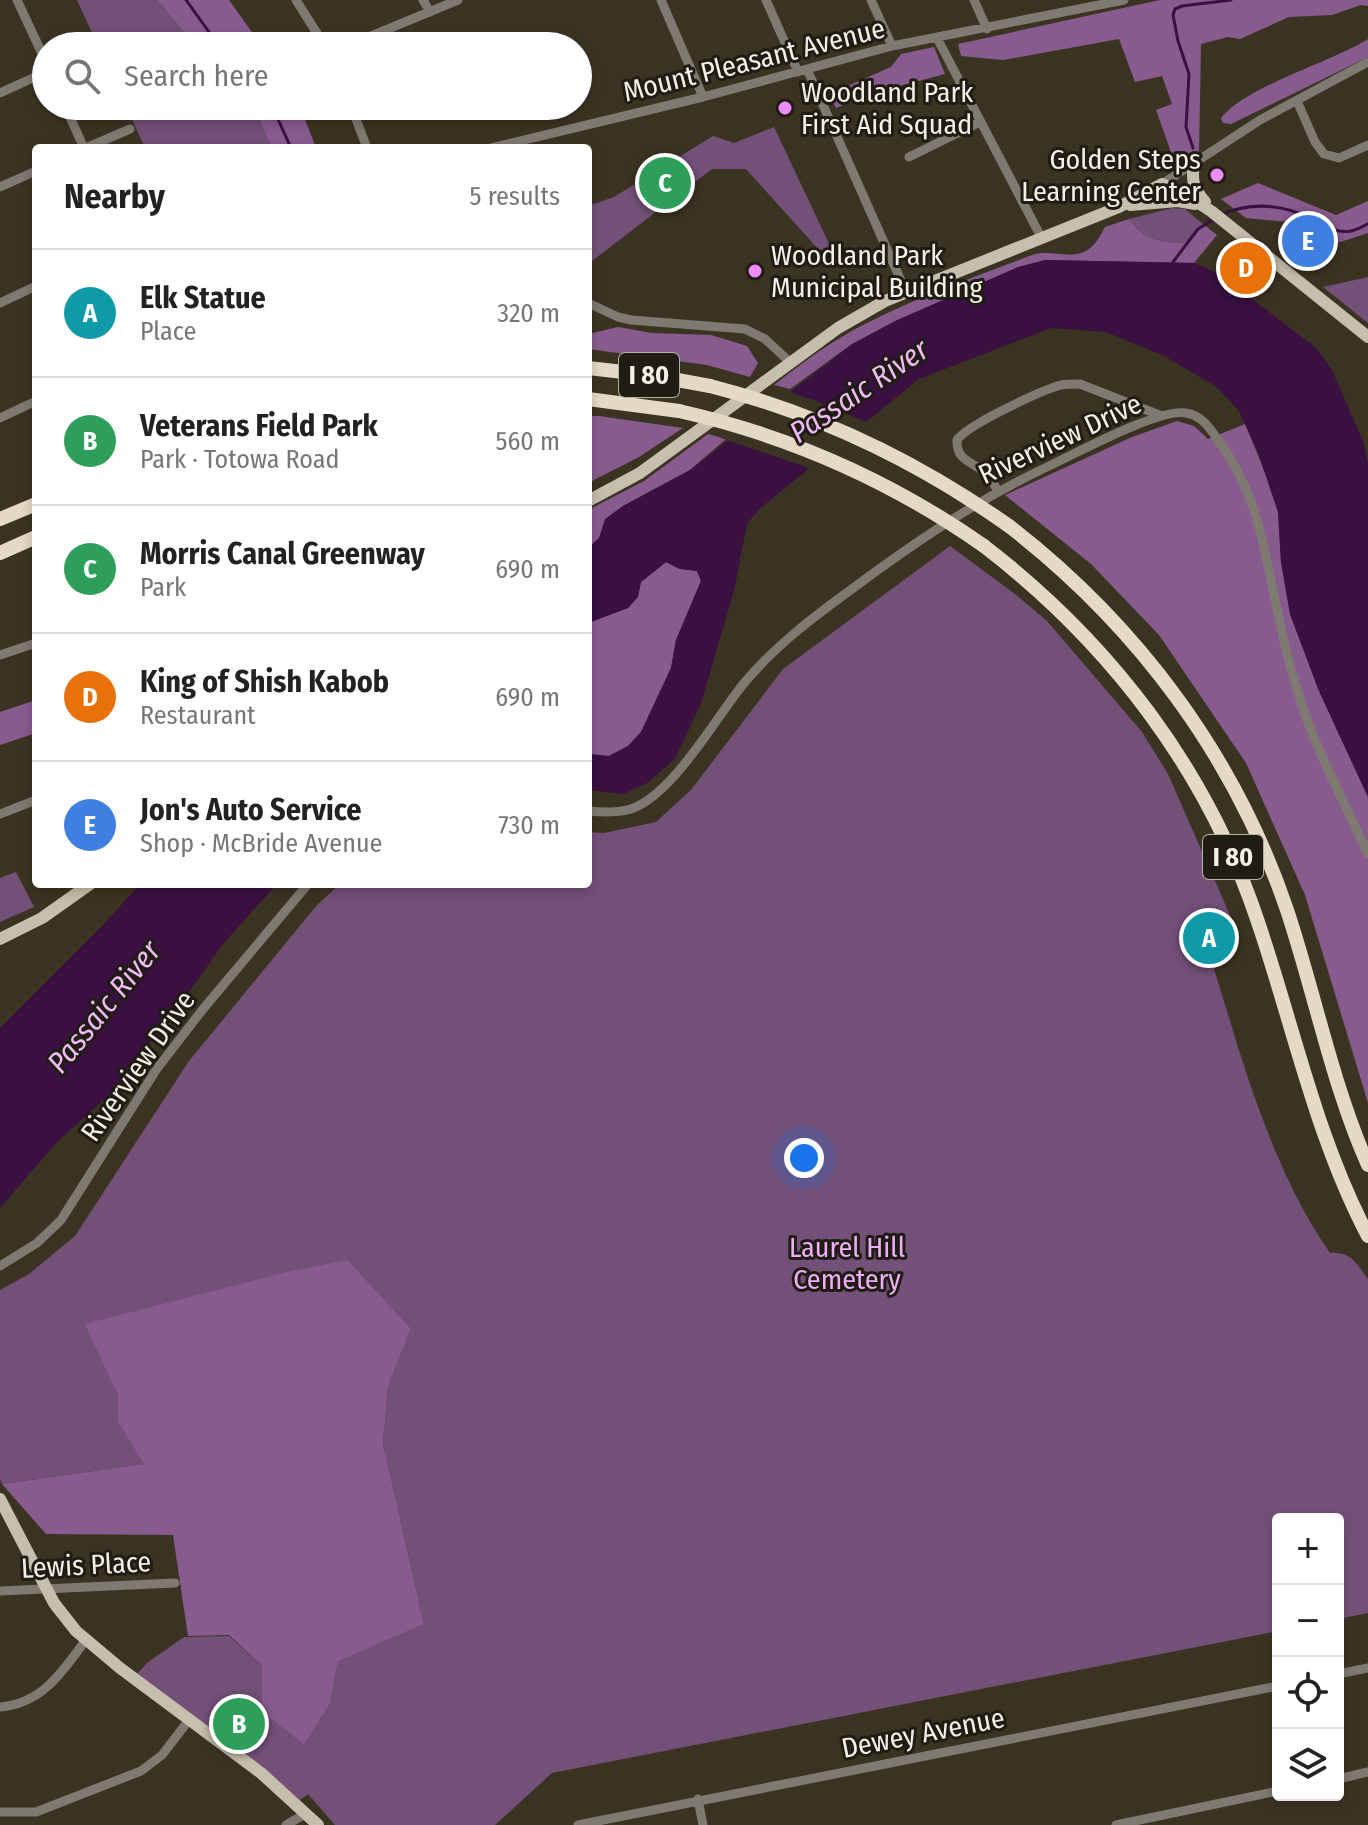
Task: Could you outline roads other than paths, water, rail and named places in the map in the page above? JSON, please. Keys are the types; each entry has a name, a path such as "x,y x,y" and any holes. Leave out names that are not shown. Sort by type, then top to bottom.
{"highway":[{"name":"I 80","path":"592,368 710,386 795,411 866,440 935,477 1009,526 1083,589 1131,639 1195,722 1231,782 1275,877 1341,1092 1368,1165"},
{"name":"I 80","path":"592,400 679,411 746,428 842,464 921,504 984,546 1054,604 1101,651 1165,734 1202,794 1245,887 1325,1140 1368,1236"},
{"path":"0,519 32,506"},
{"path":"0,553 32,539"}],"main road":[{"path":"1194,164 1194,189 1211,211"},
{"path":"592,499 640,473 838,328 906,292 1119,207 1162,184 1180,191 1226,222 1368,337"},
{"path":"1119,207 1178,201 1190,202 1211,211"},
{"path":"0,939 42,918 84,888"},
{"path":"0,1499 66,1620 85,1641 261,1773 318,1825"}],"street":[{"path":"17,0 32,32"},
{"path":"296,0 316,32"},
{"path":"423,0 430,12"},
{"path":"381,32 458,0"},
{"path":"661,0 703,97"},
{"path":"766,0 906,292"},
{"path":"871,0 892,46"},
{"path":"974,0 987,29"},
{"path":"1062,0 1067,13"},
{"name":"Mount Pleasant Avenue","path":"508,144 703,97 892,46 1124,0"},
{"path":"937,38 1041,237"},
{"path":"1162,184 1260,120 1368,62"},
{"path":"0,93 32,78"},
{"path":"1297,101 1315,142 1324,154 1339,158 1368,145"},
{"path":"72,120 83,144"},
{"path":"356,120 365,144"},
{"path":"909,157 980,122"},
{"path":"94,144 130,129"},
{"path":"0,187 32,173"},
{"path":"0,303 32,288"},
{"path":"592,305 631,320 745,329 765,339 791,363"},
{"path":"998,491 989,476 959,453 957,440 968,429 1050,389 1080,384 1162,416"},
{"path":"0,418 32,403"},
{"name":"Riverview Drive","path":"592,811 631,809 656,795 745,681 780,644 925,534 998,491 1162,416 1184,412 1202,420 1222,444 1243,479 1258,516 1285,645 1304,711 1368,854"},
{"path":"0,655 32,644"},
{"path":"0,814 32,802"},
{"name":"Riverview Drive","path":"0,1266 37,1243 61,1220 164,1059 305,888"},
{"name":"Lewis Place","path":"0,1591 175,1583"},
{"path":"0,1707 24,1702 49,1687 85,1641"},
{"path":"1344,1673 1368,1668"},
{"name":"Dewey Avenue","path":"578,1825 1272,1687"},
{"path":"0,1812 36,1812 141,1771 162,1755 189,1720"},
{"path":"1344,1778 1368,1772"},
{"path":"1116,1825 1272,1792"},
{"path":"698,1799 703,1825"},
{"path":"286,1825 307,1813"}],"water":[{"name":"Passaic River","path":"1045,260 1194,263 1218,273 1315,347 1331,368 1363,441 1368,462 1368,797 1319,691 1290,614 1281,562 1278,512 1257,450 1239,411 1215,386 1164,356 1106,332 1051,328 919,379 758,510 747,524 734,591 701,703 675,759 647,783 624,794 592,790 592,754 609,756 628,746 641,732 671,668 676,640 701,581 697,571 680,569 666,562 641,582 638,597 628,608 592,622 592,544 599,538 605,519 690,470 852,344 895,321 1018,267"},
{"name":"Passaic River","path":"136,888 273,888 223,944 108,1096 57,1142 0,1208 0,1028"}],"waterway":[{"path":"186,0 209,32"},
{"path":"1193,148 1186,127 1189,74 1173,15 1175,9 1182,6 1231,0"},
{"path":"278,120 289,144"},
{"path":"1220,215 1265,206 1299,213 1340,231 1351,231 1368,224"},
{"path":"1173,262 1198,229 1214,219"}],"place":[{"name":"Woodland Park First Aid Squad","path":"785,108"},
{"name":"Golden Steps Learning Center","path":"1217,175"},
{"name":"Morris Canal Greenway","path":"665,183"},
{"name":"Jon's Auto Service","path":"1308,241"},
{"name":"King of Shish Kabob","path":"1246,268"},
{"name":"Woodland Park Municipal Building","path":"755,271"},
{"name":"Elk Statue","path":"1209,938"},
{"name":"Veterans Field Park","path":"239,1724"}],"park label":[{"name":"Laurel Hill Cemetery","path":"847,1263"}]}
